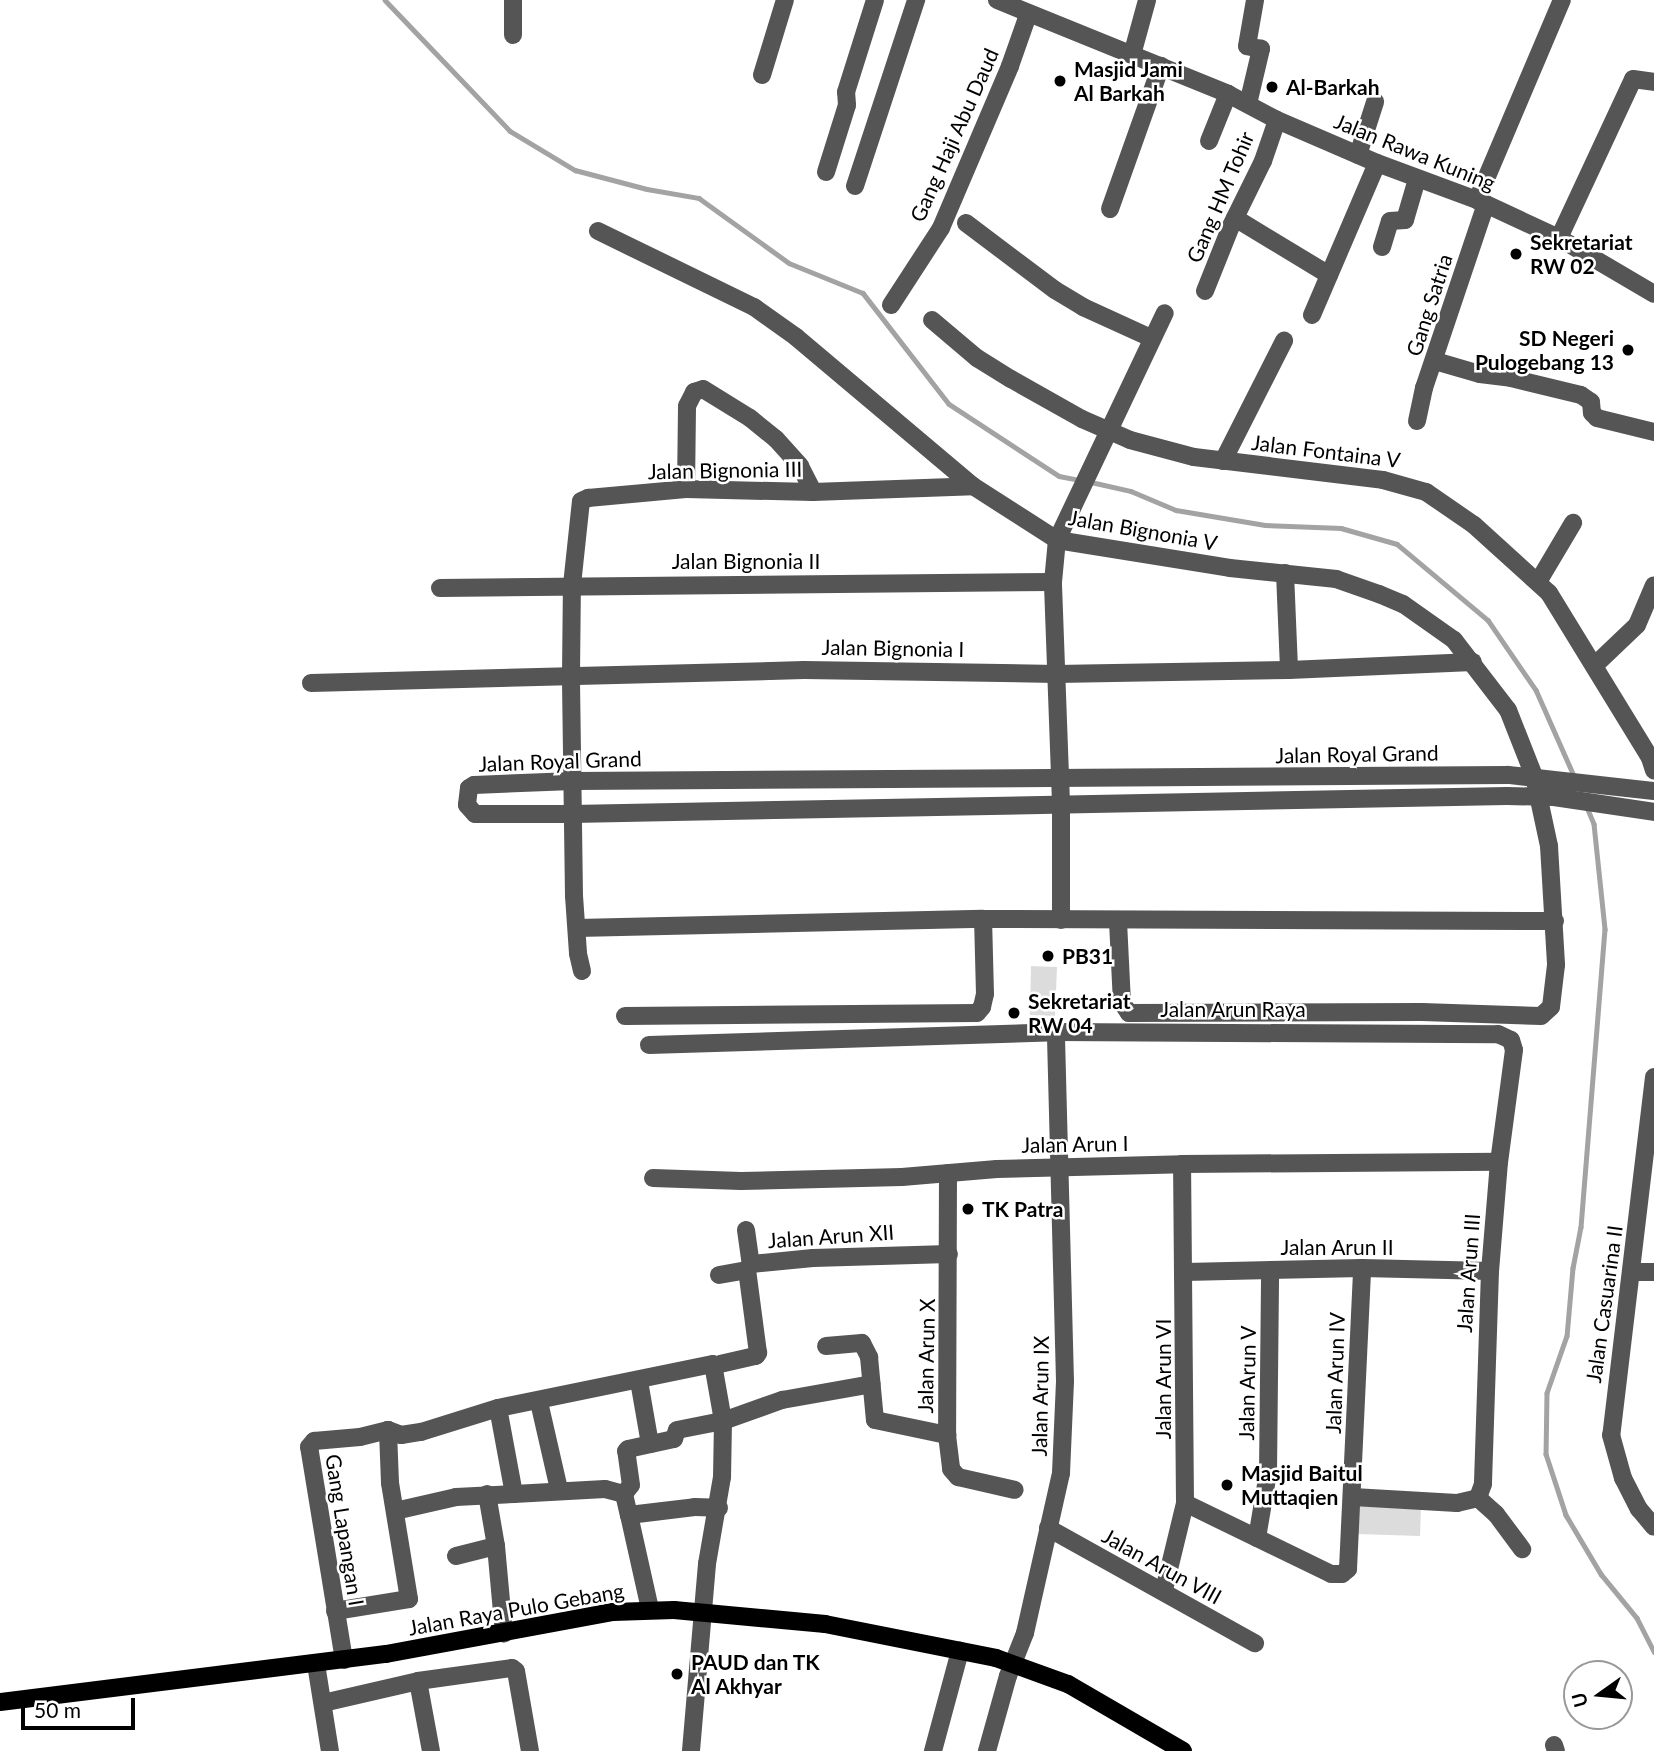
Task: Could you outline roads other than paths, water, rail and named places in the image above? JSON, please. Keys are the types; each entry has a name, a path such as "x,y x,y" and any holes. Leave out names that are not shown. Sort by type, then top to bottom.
{"main road":[{"name":"Jalan Raya Pulo Gebang","path":"0,1702 344,1660 504,1634 589,1616 650,1609 825,1624 1013,1662 1069,1684 1177,1750"}],"street":[{"path":"513,0 513,35"},
{"path":"762,75 785,0"},
{"path":"826,172 847,105 846,92 875,0"},
{"path":"856,186 916,0"},
{"name":"Jalan Rawa Kuning","path":"997,0 1028,15 1228,94 1277,120 1377,163 1481,202 1559,238 1654,294"},
{"path":"1132,55 1147,0"},
{"path":"1248,104 1261,49 1247,46 1255,0"},
{"name":"Gang Satria","path":"1417,421 1424,388 1435,360 1481,202 1562,0"},
{"name":"Gang Haji Abu Daud","path":"891,305 941,228 1010,66 1028,15"},
{"path":"1110,209 1161,66"},
{"path":"1559,238 1633,79 1654,82"},
{"path":"1209,141 1228,94"},
{"path":"1358,155 1375,102"},
{"name":"Gang HM Tohir","path":"1205,291 1235,218 1263,161 1277,120"},
{"path":"1312,315 1377,163"},
{"path":"1382,247 1391,220 1405,220 1417,179"},
{"path":"1235,218 1329,275"},
{"path":"966,223 1055,290 1083,307 1152,338"},
{"name":"Jalan Bignonia V","path":"598,231 754,307 796,337 973,486 1056,540 1230,568 1336,579 1403,604 1437,626 1473,662 1508,710 1534,776 1548,791 1556,965 1551,1007 1541,1016 1422,1012 1129,1013 1122,1003 1118,922"},
{"path":"1061,920 1061,803 1053,582 1056,540 1165,313"},
{"name":"Jalan Fontaina V","path":"932,320 977,359 1037,395 1107,431 1163,449 1223,461 1383,480 1415,487 1474,525 1549,593 1653,761"},
{"path":"1223,461 1284,341"},
{"path":"1435,360 1480,374 1511,378 1581,395 1591,402 1592,413 1597,418 1654,432"},
{"path":"686,489 687,406 694,392 703,389 740,411 776,439 800,466 813,492"},
{"name":"Jalan Bignonia III","path":"582,971 577,928 572,814 571,674 572,585 581,501 588,498 686,489 813,492 973,486"},
{"path":"1538,582 1573,523"},
{"path":"1284,573 1289,670"},
{"name":"Jalan Bignonia II","path":"440,588 1053,582"},
{"path":"1594,666 1637,625 1654,586"},
{"name":"Jalan Bignonia I","path":"311,683 571,674 804,670 1056,674 1289,670 1473,662"},
{"name":"Jalan Royal Grand","path":"1534,776 573,780 474,785 469,788 467,805 475,814 572,814 1548,791 1650,791"},
{"name":"Jalan Royal Grand","path":"1548,791 1651,811"},
{"path":"577,928 983,919 1118,922 1379,918 1555,921"},
{"path":"625,1016 976,1013 982,1007 985,994 983,919"},
{"name":"Jalan Arun Raya","path":"649,1045 1055,1032 1498,1034 1511,1040 1514,1050"},
{"name":"Jalan Arun IX","path":"987,1751 1013,1662 1025,1633 1061,1473 1065,1421 1055,1032"},
{"name":"Jalan Arun III","path":"1478,1498 1483,1484 1490,1271 1499,1162 1514,1050"},
{"name":"Jalan Casuarina II","path":"1653,1528 1623,1478 1611,1434 1654,1077"},
{"name":"Jalan Arun I","path":"653,1178 741,1181 1182,1164 1499,1162"},
{"name":"Jalan Arun VI","path":"1164,1590 1185,1503 1182,1164"},
{"name":"Jalan Arun X","path":"948,1174 947,1435 954,1475 1015,1490"},
{"path":"720,1364 756,1356 758,1353 746,1230"},
{"name":"Jalan Arun XII","path":"719,1275 749,1267 835,1256 949,1254"},
{"name":"Jalan Arun II","path":"1185,1272 1362,1268 1490,1271"},
{"name":"Jalan Arun IV","path":"1257,1538 1331,1574 1342,1574 1350,1564 1362,1268"},
{"name":"Jalan Arun V","path":"1257,1538 1264,1508 1268,1463 1270,1270"},
{"path":"1632,1272 1654,1272"},
{"path":"827,1346 862,1343 869,1357 875,1420 947,1435"},
{"path":"335,1611 409,1600 395,1511 388,1430 401,1435 421,1432 498,1408 539,1402 713,1364 723,1421 719,1508 709,1554 691,1751"},
{"path":"639,1381 650,1444"},
{"path":"624,1494 631,1485 626,1450 675,1439 677,1430 723,1421 782,1400 872,1384"},
{"path":"539,1402 559,1489"},
{"path":"498,1408 514,1494"},
{"name":"Gang Lapangan I","path":"344,1660 309,1447 314,1441 360,1437 388,1430"},
{"path":"395,1511 441,1500 487,1494 605,1489 624,1494"},
{"path":"487,1494 496,1546 504,1634"},
{"path":"624,1494 650,1609"},
{"path":"1353,1497 1457,1503 1478,1498 1496,1514 1522,1549"},
{"path":"1185,1503 1257,1538"},
{"path":"629,1515 695,1507 719,1508"},
{"name":"Jalan Arun VIII","path":"1048,1528 1164,1590 1255,1643"},
{"path":"456,1556 496,1546"},
{"path":"933,1751 960,1651"},
{"path":"316,1664 330,1751"},
{"path":"323,1703 418,1681 512,1668 516,1671 530,1751"},
{"path":"418,1681 431,1751"}],"waterway":[{"path":"385,0 510,131 575,170 647,189 699,198 789,263 863,293 949,404 1059,476 1079,480"},
{"path":"1091,482 1131,491 1176,510 1265,525 1341,528 1397,544 1488,620 1536,690 1575,778"},
{"path":"1586,805 1594,824 1605,929 1581,1227 1573,1268 1567,1336 1547,1393 1546,1454 1566,1515 1601,1574 1637,1618 1654,1652"}],"place":[{"name":"Masjid Jami Al Barkah","path":"1060,81"},
{"name":"Al-Barkah","path":"1272,87"},
{"name":"Sekretariat RW 02","path":"1516,254"},
{"name":"SD Negeri Pulogebang 13","path":"1628,350"},
{"name":"PB31","path":"1048,956"},
{"name":"Sekretariat RW 04","path":"1014,1013"},
{"name":"TK Patra","path":"968,1209"},
{"name":"Masjid Baitul Muttaqien","path":"1227,1485"},
{"name":"PAUD dan TK Al Akhyar","path":"677,1674"}]}
